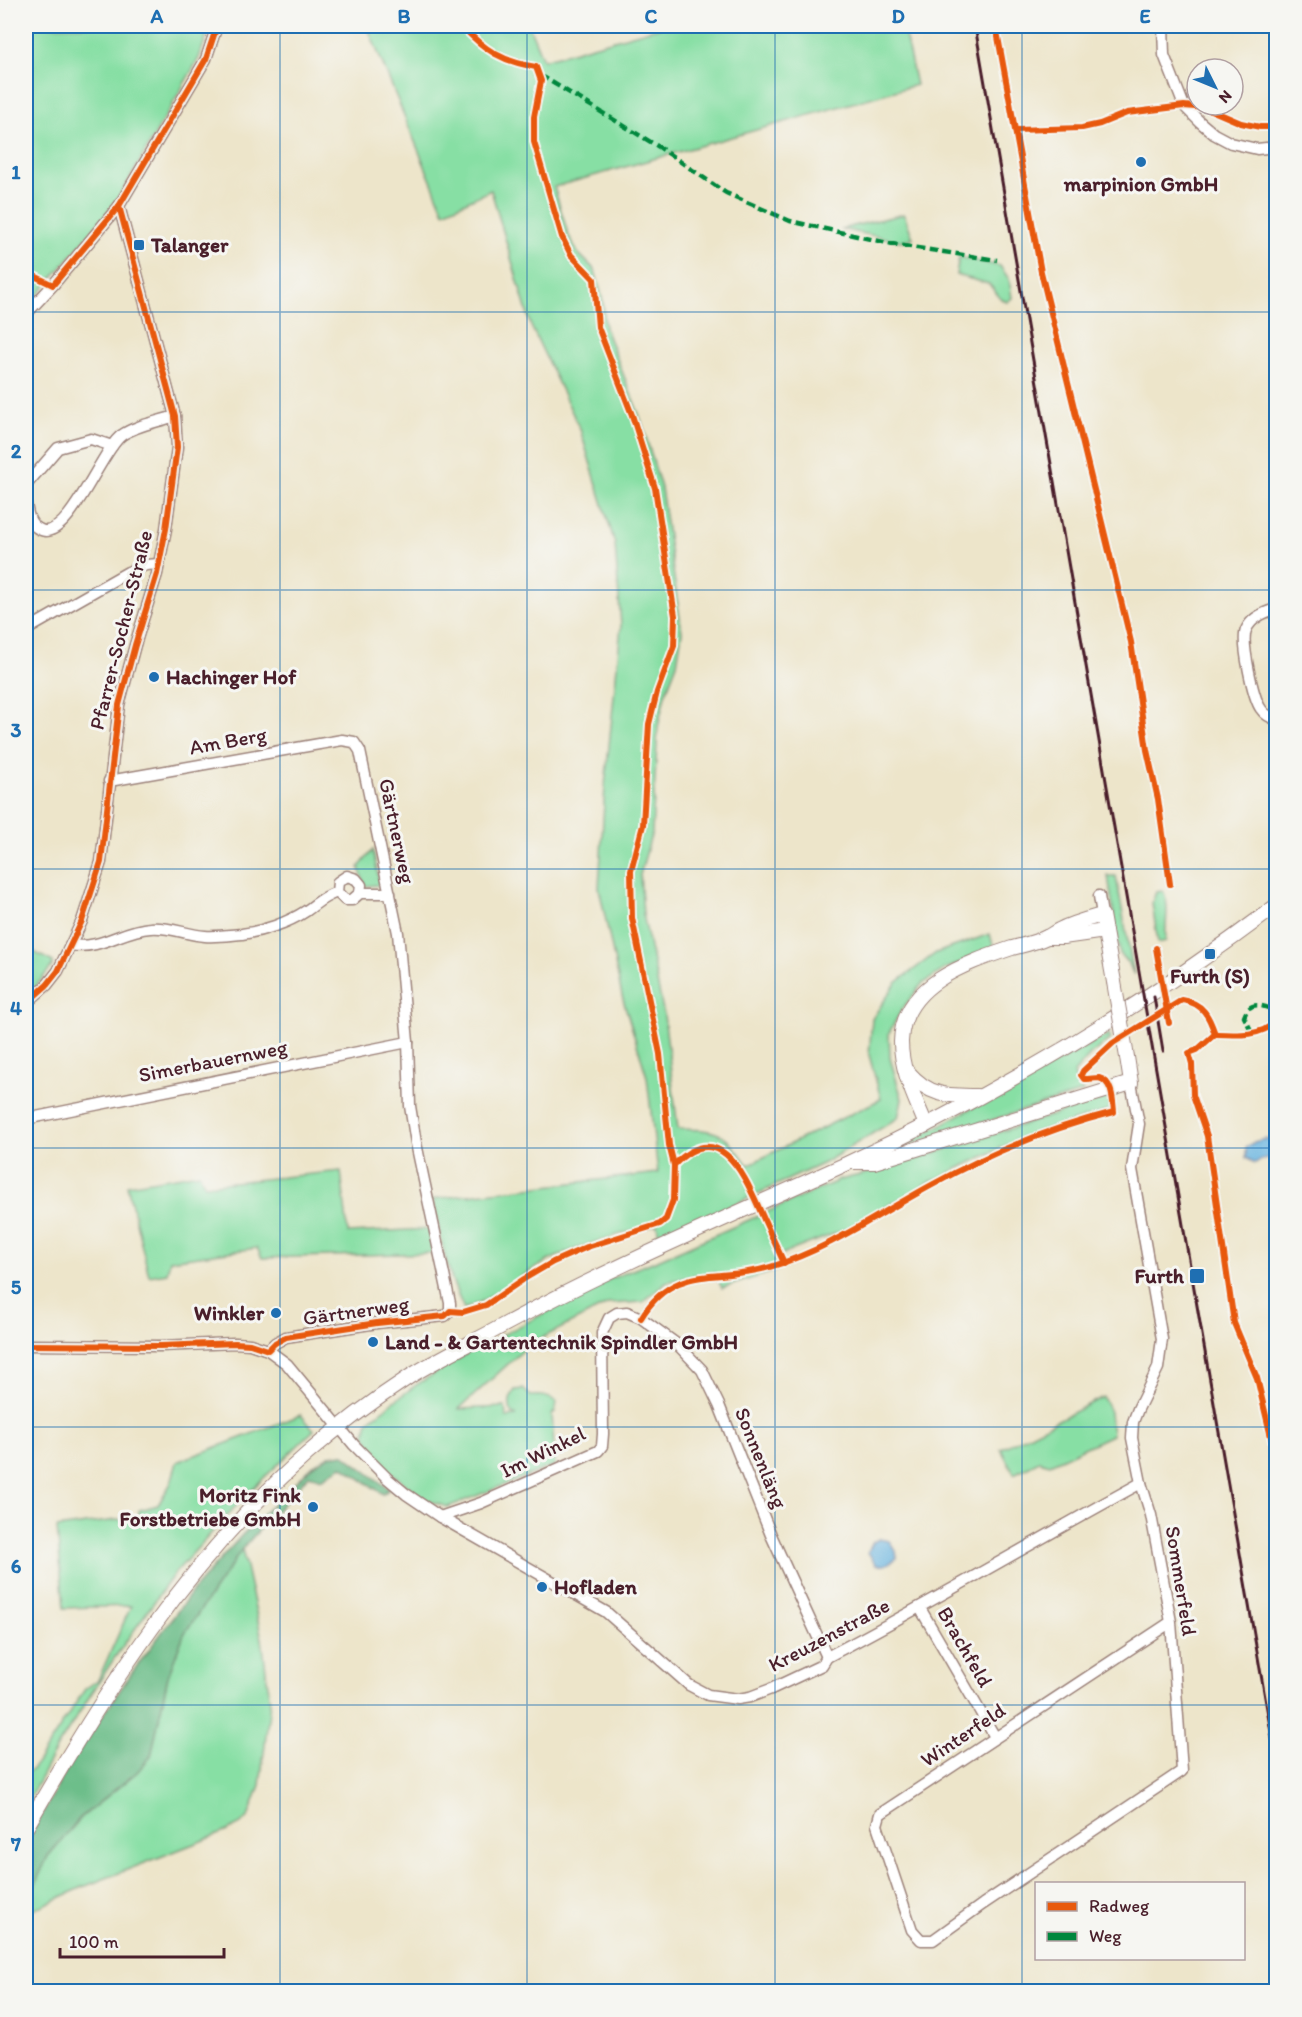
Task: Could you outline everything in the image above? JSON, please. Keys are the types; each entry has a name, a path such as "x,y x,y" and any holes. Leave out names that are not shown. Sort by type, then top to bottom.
{"main road":[{"path":"26,1828 66,1758 123,1668 195,1572 252,1508 306,1455 340,1428 411,1376 606,1271 849,1162 926,1125 979,1096 1133,1006 1276,906"},
{"path":"849,1162 874,1162 1131,1083 1102,915 961,968 942,976 927,987 907,1017 901,1039 903,1068 926,1125"},
{"path":"1047,937 1063,938 1105,931"},
{"path":"903,1068 916,1082 929,1090 944,1095 979,1096"}],"street":[{"path":"26,314 119,206 206,58 217,26"},
{"path":"1163,26 1164,55 1184,106 1214,134 1231,143 1257,149 1276,147"},
{"name":"Pfarrer-Socher-Straße","path":"26,1000 30,1000 47,985 58,971 93,893 101,862 109,781 121,697 159,564 177,447 175,416 119,206"},
{"path":"26,504 28,518 35,527 51,531 57,527 84,494 121,435 175,416"},
{"path":"26,485 58,448 91,439 112,446"},
{"path":"26,630 128,572 146,565 159,564"},
{"path":"1276,609 1265,612 1253,620 1245,630 1245,645 1257,701 1261,710 1276,720"},
{"name":"Am Berg","path":"109,781 342,740 354,742"},
{"name":"Gärtnerweg","path":"268,1350 286,1336 445,1316 450,1311 410,1106 408,1042 398,933 360,751 354,742"},
{"path":"360,893 359,881 351,876 341,879 337,886 337,892 345,900 352,900 360,893 390,893"},
{"path":"71,945 86,947 149,928 205,936 242,934 282,922 306,911 321,898 337,892"},
{"path":"1099,896 1102,915"},
{"name":"Simerbauernweg","path":"27,1119 408,1042"},
{"path":"26,1056 26,1137"},
{"name":"Sommerfeld","path":"912,1930 921,1940 933,1940 1182,1771 1171,1622 1151,1515 1141,1483 1132,1438 1133,1422 1143,1396 1158,1368 1162,1339 1132,1168 1139,1124 1131,1083"},
{"name":"Sonnenläng","path":"617,1313 627,1312 641,1318 678,1345 702,1370 719,1405 825,1661"},
{"name":"Im Winkel","path":"440,1517 481,1503 598,1451 602,1446 603,1434 602,1334 609,1318 617,1313"},
{"path":"26,1345 250,1344 268,1350"},
{"name":"Kreuzenstraße","path":"268,1350 287,1365 340,1428 388,1479 406,1494 440,1517 606,1612 674,1673 689,1685 708,1695 738,1699 750,1697 825,1661 1029,1544 1141,1483"},
{"name":"Brachfeld","path":"920,1608 995,1737"},
{"name":"Winterfeld","path":"912,1930 877,1825 880,1814 1171,1622"}],"green space":[{"path":"26,26 210,26 199,58 115,204 26,309"},
{"path":"367,26 529,26 543,60 664,26 903,26 916,85 554,187 568,234 578,253 595,270 603,301 605,328 640,417 661,488 682,632 677,664 665,695 658,727 652,832 640,875 643,914 664,1015 678,1129 704,1130 720,1135 733,1145 748,1165 881,1099 869,1055 872,1019 896,983 936,953 990,934 994,949 945,969 921,985 902,1009 889,1033 890,1058 902,1099 898,1118 824,1163 659,1239 657,1224 590,1244 552,1259 464,1309 441,1241 433,1199 658,1173 647,1077 622,996 599,888 605,786 621,626 615,544 580,429 531,326 491,190 444,212"},
{"path":"904,214 913,238 900,241 841,229"},
{"path":"959,257 1000,266 1009,279 1012,298 1007,302 1001,299 989,284 956,275"},
{"path":"373,850 380,885 365,886 359,867"},
{"path":"1108,876 1116,876 1134,975 1128,962 1120,955"},
{"path":"1163,891 1167,903 1166,941 1158,943 1152,903 1156,892"},
{"path":"30,950 53,962 32,991 27,991 26,951"},
{"path":"1109,1034 1110,1039 1090,1055 1074,1073 1077,1084 1083,1092 894,1150"},
{"path":"1109,1097 1111,1110 1030,1134 930,1182 849,1228 777,1256 778,1270 722,1288 714,1272 666,1282 643,1302 608,1304 530,1344 459,1409 505,1407 506,1417 517,1416 512,1414 511,1396 515,1390 523,1389 531,1396 545,1396 554,1400 557,1402 555,1412 552,1414 555,1465 448,1507 425,1500 384,1467 365,1435 368,1421 416,1385 468,1353 610,1279 840,1180 888,1168"},
{"path":"341,1171 348,1233 429,1229 434,1253 262,1258 257,1248 170,1260 167,1273 149,1276 127,1185 199,1173 205,1185"},
{"path":"1103,1397 1110,1412 1112,1435 1050,1464 1039,1461 1014,1474 1001,1449"},
{"path":"301,1415 314,1430 246,1495 174,1574 113,1660 56,1749 26,1805 26,1773 33,1769 85,1689 98,1680 131,1606 64,1608 57,1528 139,1517 139,1510 158,1505 171,1483 177,1462"},
{"path":"343,1454 389,1489 383,1494 342,1466 322,1479 309,1475 242,1549 184,1634 168,1676 151,1756 137,1772 80,1818 48,1856 26,1904 26,1843 70,1764 131,1674 194,1589 243,1534 312,1466 329,1456"},
{"path":"242,1549 262,1639 270,1703 260,1785 249,1815 241,1824 227,1831 83,1887 26,1913 26,1904 48,1856 81,1818 137,1772 151,1756 168,1676 184,1634"}],"water":[{"path":"1265,1139 1276,1142 1276,1154 1255,1163 1246,1158 1246,1148 1254,1142"},
{"path":"879,1539 889,1541 896,1551 897,1558 884,1565 875,1564 868,1552 873,1542"}],"railway":[{"path":"975,26 1276,1761"},
{"path":"1154,997 1163,1051"}],"marked path":[{"path":"540,75 659,147 726,193 790,221 897,245 997,260"},
{"path":"1252,1032 1244,1017 1250,1008 1257,1005 1276,1011"}],"cycle path":[{"path":"26,272 53,285 119,206 206,59 217,26"},
{"path":"26,1345 160,1346 235,1343 250,1344 268,1350 286,1337 377,1323 445,1316 450,1311 463,1312 486,1305 553,1262 587,1247 660,1224 666,1219 673,1200 674,1165 669,1145 660,1054 632,918 631,871 643,825 649,724 657,692 674,646 675,616 655,488 632,415 598,327 594,279 571,255 562,237 534,142 534,117 541,81 536,67 514,62 495,54 478,42 462,26"},
{"path":"996,26 1041,272 1131,642 1170,884"},
{"path":"1016,130 1082,128 1100,124 1127,113 1184,106 1206,108 1241,123 1260,127 1276,127"},
{"path":"26,1000 30,1000 47,985 58,971 82,921 101,862 119,705 157,574 166,529 177,447 175,416 119,206"},
{"path":"1156,948 1169,1023"},
{"path":"641,1318 654,1300 683,1281 751,1271 791,1260 833,1241 976,1162 1044,1134 1114,1112 1110,1087 1107,1083 1099,1078 1084,1079 1081,1075 1083,1071 1113,1043 1182,1000 1195,1004 1204,1011 1215,1034"},
{"path":"1276,1021 1256,1032 1239,1035 1215,1034 1197,1050 1189,1053 1192,1064 1193,1095 1207,1136 1234,1323 1257,1378 1276,1458"},
{"path":"26,1056 26,1137"},
{"path":"674,1165 690,1152 703,1147 716,1148 727,1155 745,1179 784,1263"}],"place":[{"name":"marpinion GmbH","path":"1141,162"},
{"name":"Talanger","path":"139,245"},
{"name":"Hachinger Hof","path":"154,677"},
{"name":"Furth (S)","path":"1210,954"},
{"name":"Furth","path":"1197,1276"},
{"name":"Winkler","path":"276,1313"},
{"name":"Land - & Gartentechnik Spindler GmbH","path":"373,1342"},
{"name":"Moritz Fink Forstbetriebe GmbH","path":"313,1507"},
{"name":"Hofladen","path":"542,1587"}]}
